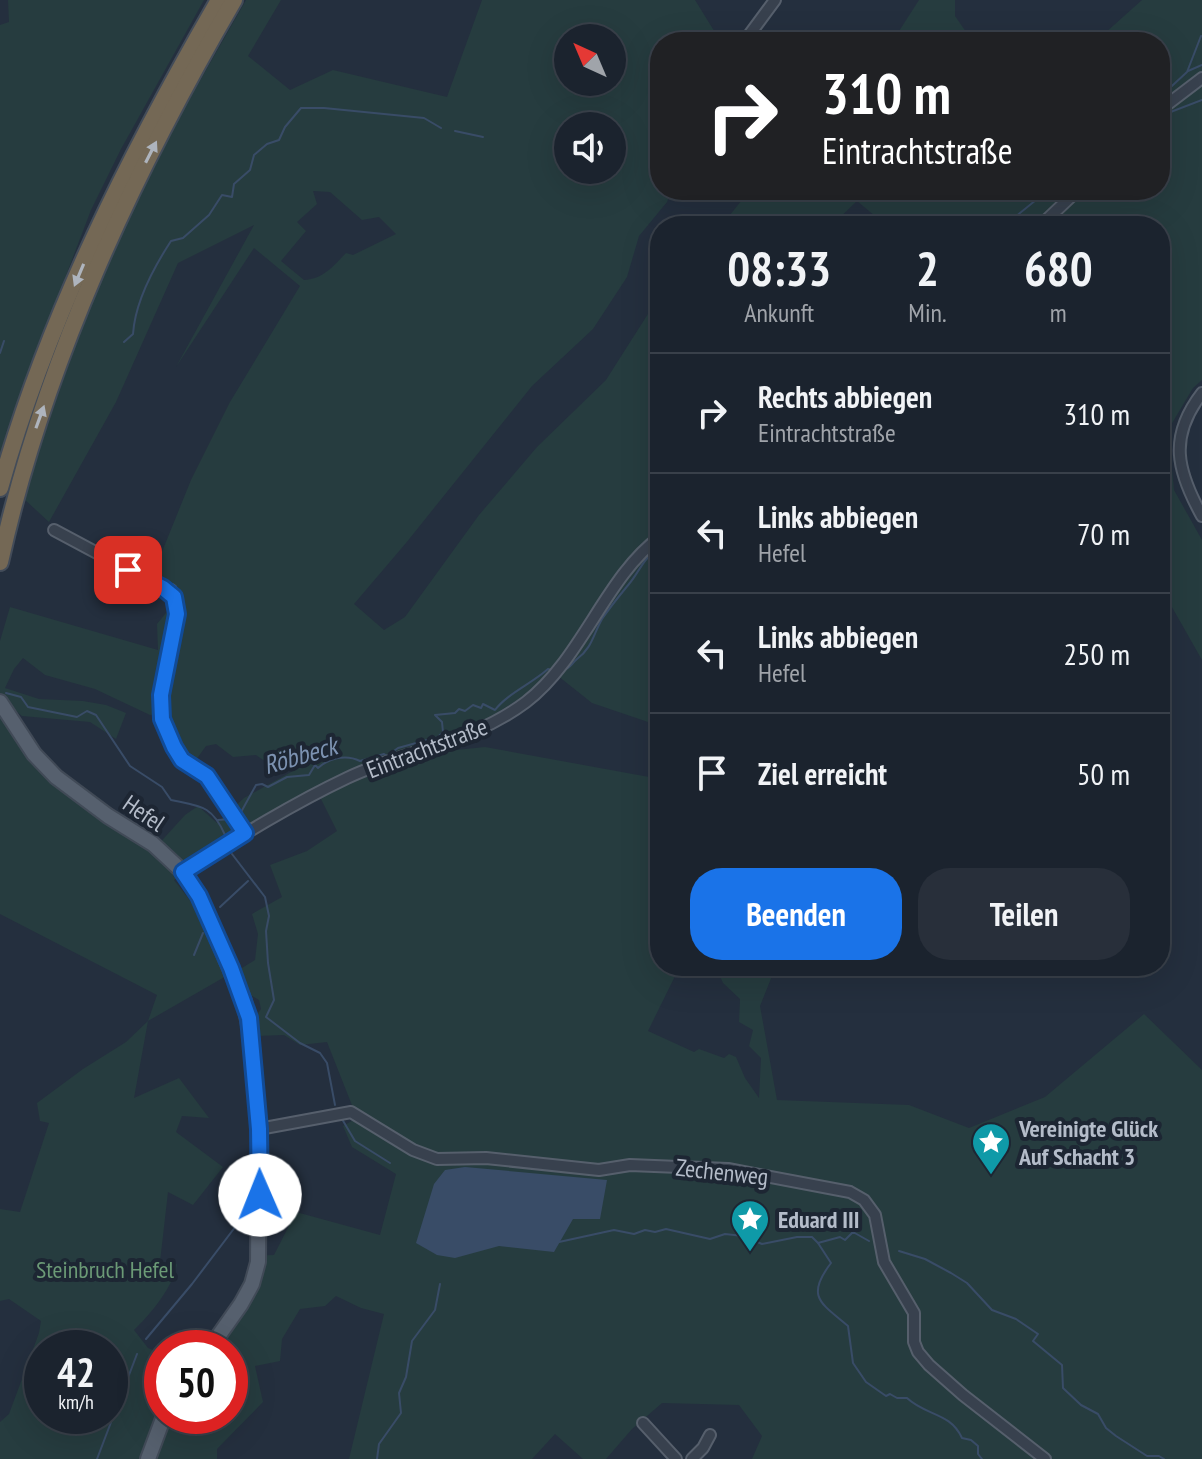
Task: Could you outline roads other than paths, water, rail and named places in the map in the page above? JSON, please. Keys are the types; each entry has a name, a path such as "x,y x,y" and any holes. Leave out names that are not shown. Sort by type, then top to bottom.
{"highway":[{"path":"0,488 18,428 78,275 144,134 230,0"},
{"path":"0,562 21,473 91,281 166,123 230,0"}],"main road":[{"name":"Hefel","path":"0,702 34,754 56,777 142,836 183,872 199,896 244,1001 251,1035 259,1129 258,1262 252,1284 223,1330"},
{"path":"148,1459 157,1434"}],"street":[{"path":"751,32 775,0"},
{"path":"1170,102 1202,78"},
{"path":"1051,216 1067,200"},
{"path":"1202,393 1184,423 1179,453 1187,488 1202,516"},
{"path":"54,530 170,591 177,614 161,695 162,719 182,760 207,776 245,833"},
{"name":"Eintrachtstraße","path":"183,872 245,833 348,778 477,732 526,702 556,674 624,575 650,548"},
{"name":"Zechenweg","path":"259,1129 351,1112 413,1150 437,1159 486,1158 599,1170 630,1165 728,1169 850,1192 864,1200 875,1215 884,1262 914,1313 914,1342 918,1352 963,1395 1045,1459"},
{"path":"643,1423 676,1459"},
{"path":"692,1459 710,1435"}],"water":[{"path":"465,1167 607,1180 600,1219 573,1219 554,1252 499,1246 455,1258 437,1255 416,1243 434,1184 445,1170"}],"waterway":[{"name":"Röbbeck","path":"1170,88 1187,72 1201,36"},
{"path":"1188,71 1202,65"},
{"path":"1170,112 1202,100"},
{"path":"124,342 133,334 137,310 146,286 171,241 183,238 209,215 222,195 232,197 234,184 250,170 254,155 267,144 279,140 285,127 301,108 424,118 441,128"},
{"path":"455,131 483,137"},
{"name":"Röbbeck","path":"1016,216 1036,200"},
{"path":"0,353 4,341"},
{"name":"Röbbeck","path":"563,670 586,650 608,610 650,555"},
{"name":"Röbbeck","path":"240,814 256,785 268,787 287,777 309,775 315,765 318,768 338,758 360,761 384,754 387,756 398,748 438,737 443,732 442,722 435,715 455,713 459,709 465,711 473,705 481,708 483,704 495,710 548,669 553,670"},
{"path":"6,693 21,697 28,707 77,717 87,711 96,715 130,766 162,787 171,800 210,812 225,835"},
{"name":"Röbbeck","path":"218,820 231,819"},
{"path":"232,854 265,897 269,916 266,931 274,1000 266,1017 300,1043 320,1053 327,1063 335,1105"},
{"path":"220,907 248,881"},
{"path":"194,955 203,933"},
{"path":"342,1119 355,1141 390,1163"},
{"path":"154,1330 242,1218"},
{"path":"559,1242 614,1230 634,1234 666,1229 710,1239 725,1234 743,1236 762,1244 797,1237 812,1237 818,1243 840,1237 845,1240 853,1232 869,1241"},
{"path":"818,1243 831,1263 819,1284 820,1299 848,1326 853,1363 866,1382 886,1396 907,1398 951,1423 962,1438 978,1446 982,1459"},
{"path":"899,1251 925,1259 951,1273 967,1283 992,1310 1016,1319 1038,1334 1033,1341 1062,1365 1063,1388 1081,1405 1098,1414 1106,1428 1116,1436 1147,1456 1164,1459"},
{"path":"377,1459 379,1444 401,1413 399,1393 406,1377 412,1341 435,1310 440,1284"},
{"path":"97,1459 137,1354"}],"place":[{"name":"Vereinigte Glück Auf Schacht 3","path":"991,1176"},
{"name":"Eduard III","path":"750,1253"}],"park label":[{"name":"Steinbruch Hefel","path":"105,1269"}]}
